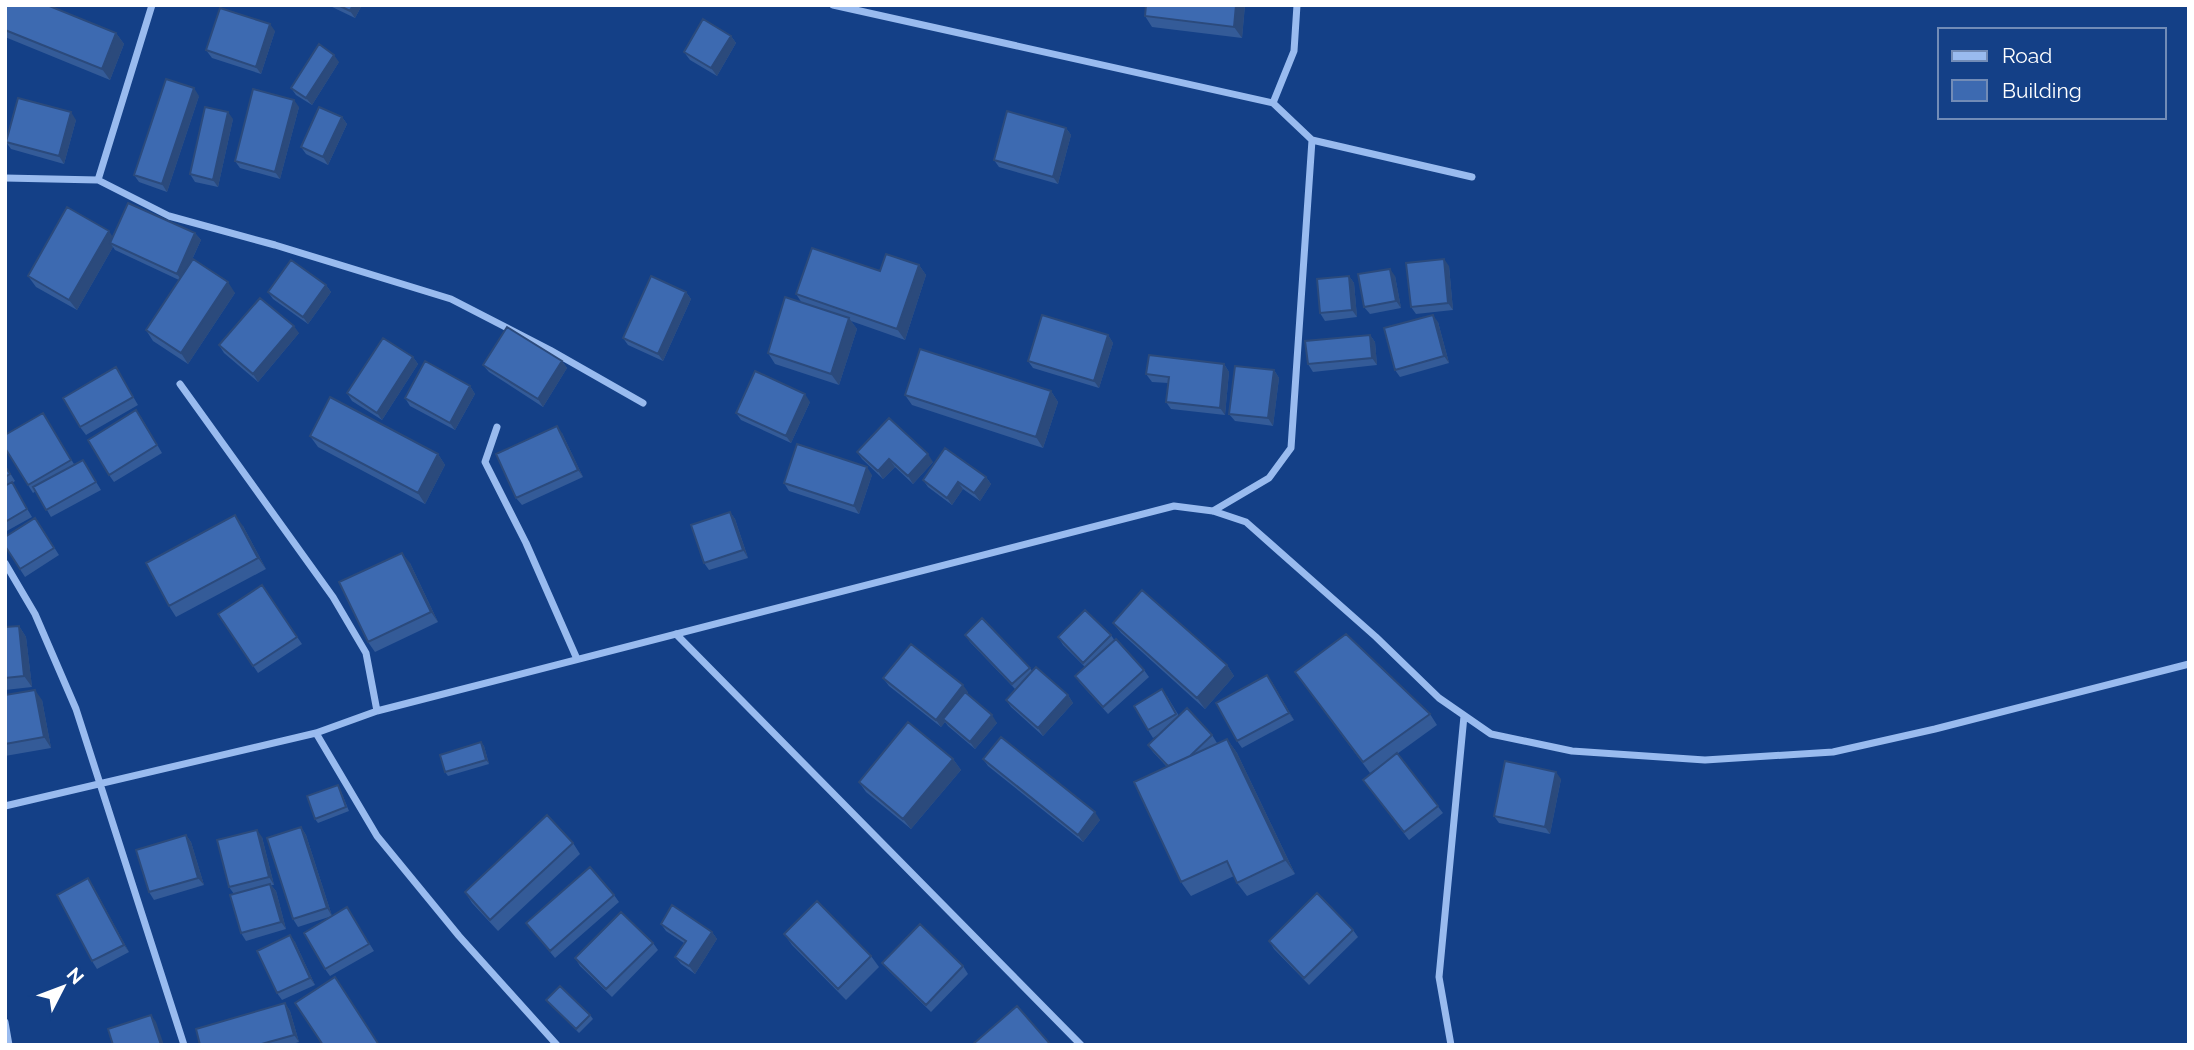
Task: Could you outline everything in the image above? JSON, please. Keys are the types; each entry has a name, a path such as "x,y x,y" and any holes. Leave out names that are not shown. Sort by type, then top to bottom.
{"street":[{"path":"97,180 152,5"},
{"path":"833,5 1273,103 1312,140 1472,177"},
{"path":"1273,103 1294,51 1297,5"},
{"path":"1213,511 1269,478 1292,448 1312,140"},
{"path":"5,178 97,180 169,216 275,245 451,299 550,350 643,403"},
{"path":"180,384 333,597 366,653 377,712"},
{"path":"497,427 485,462 526,543 576,659"},
{"path":"5,806 316,733 377,712 576,659 1174,506 1213,511 1246,522 1272,542 1439,698 1491,734 1572,751 1705,760 1833,752 2189,664"},
{"path":"5,562 35,614 76,709 184,1045"},
{"path":"676,634 1081,1045"},
{"path":"1451,1045 1439,977 1464,716"},
{"path":"316,733 377,836 459,936 557,1045"},
{"path":"5,1022 9,1045"}],"building":[{"path":"5,5 47,5 116,33 102,69 5,30"},
{"path":"338,5 353,5 350,11"},
{"path":"1146,5 1236,5 1234,27 1145,16"},
{"path":"220,8 270,24 256,67 206,50"},
{"path":"703,19 731,36 711,68 684,52"},
{"path":"319,44 334,55 306,98 291,88"},
{"path":"166,79 194,88 162,184 134,175"},
{"path":"253,89 294,100 275,172 235,161"},
{"path":"18,98 71,112 59,156 6,142"},
{"path":"205,107 228,112 213,180 190,174"},
{"path":"319,107 342,117 323,157 301,147"},
{"path":"1007,111 1066,128 1053,177 994,160"},
{"path":"128,203 195,233 177,274 110,243"},
{"path":"67,207 109,231 69,300 28,276"},
{"path":"812,248 880,271 886,254 919,265 897,329 796,294"},
{"path":"193,259 228,282 181,353 146,330"},
{"path":"1444,259 1448,303 1411,307 1406,263"},
{"path":"291,260 326,285 303,317 268,292"},
{"path":"1390,269 1396,301 1364,307 1358,274"},
{"path":"651,276 686,292 658,354 623,338"},
{"path":"1349,276 1352,310 1320,313 1317,279"},
{"path":"785,297 849,318 831,374 768,353"},
{"path":"260,298 294,326 253,374 219,345"},
{"path":"1042,315 1108,335 1094,381 1028,361"},
{"path":"1433,315 1444,356 1395,370 1384,328"},
{"path":"507,327 562,361 538,399 483,365"},
{"path":"1370,335 1372,358 1308,364 1305,341"},
{"path":"383,338 413,357 377,413 347,393"},
{"path":"920,349 1051,391 1036,437 905,395"},
{"path":"1149,355 1224,364 1220,408 1166,402 1169,377 1146,374"},
{"path":"425,361 470,386 450,423 405,398"},
{"path":"1235,366 1274,370 1268,418 1229,414"},
{"path":"116,367 133,397 80,427 63,398"},
{"path":"755,371 805,394 786,436 736,413"},
{"path":"330,397 438,454 418,493 310,436"},
{"path":"136,410 157,445 109,475 88,440"},
{"path":"43,413 71,460 28,485 5,448 5,435"},
{"path":"889,418 928,454 908,476 889,459 878,471 857,452"},
{"path":"557,426 578,470 516,498 496,454"},
{"path":"797,444 867,467 854,506 784,483"},
{"path":"945,448 986,477 974,493 958,482 947,498 923,480"},
{"path":"83,460 96,482 46,510 33,487"},
{"path":"12,482 27,509 5,522 5,486"},
{"path":"730,512 743,550 704,563 691,525"},
{"path":"235,515 258,558 169,606 146,563"},
{"path":"35,518 54,548 20,569 5,546 5,537"},
{"path":"402,553 431,612 368,642 339,582"},
{"path":"262,585 297,637 253,666 218,614"},
{"path":"1142,590 1227,665 1197,698 1113,623"},
{"path":"1085,610 1111,635 1083,663 1058,637"},
{"path":"982,618 1030,668 1012,684 965,635"},
{"path":"19,626 24,676 5,678 5,627"},
{"path":"1346,634 1430,714 1363,762 1295,672"},
{"path":"1116,639 1144,670 1103,707 1075,676"},
{"path":"911,644 963,685 936,720 883,678"},
{"path":"1036,667 1068,695 1038,728 1006,700"},
{"path":"1267,675 1289,713 1237,741 1216,703"},
{"path":"1162,689 1176,714 1148,730 1134,706"},
{"path":"35,690 44,737 5,744 5,695"},
{"path":"965,692 992,715 970,742 943,719"},
{"path":"1187,708 1212,735 1190,756 1168,766 1148,745"},
{"path":"908,722 953,759 903,819 859,782"},
{"path":"1001,737 1095,812 1078,835 983,759"},
{"path":"1227,739 1285,860 1237,883 1227,861 1181,882 1134,782"},
{"path":"481,742 486,760 445,772 440,755"},
{"path":"1397,753 1438,806 1404,832 1363,780"},
{"path":"1505,761 1556,772 1545,827 1494,816"},
{"path":"338,785 346,807 315,819 307,796"},
{"path":"547,815 573,843 490,920 465,892"},
{"path":"301,827 327,908 293,919 267,838"},
{"path":"257,830 269,877 229,887 217,840"},
{"path":"186,835 198,878 149,892 136,850"},
{"path":"590,867 614,895 550,951 526,923"},
{"path":"88,878 124,945 92,961 57,895"},
{"path":"270,884 281,922 241,933 230,895"},
{"path":"1317,893 1353,930 1304,978 1269,941"},
{"path":"817,901 871,956 838,989 784,934"},
{"path":"672,905 712,932 689,966 675,957 686,941 661,924"},
{"path":"347,907 369,944 325,969 304,933"},
{"path":"621,912 653,943 606,989 575,958"},
{"path":"920,924 963,966 926,1005 882,963"},
{"path":"290,935 310,978 277,993 257,951"},
{"path":"335,977 379,1045 323,1045 295,1003"},
{"path":"560,986 590,1015 576,1029 546,1000"},
{"path":"285,1003 294,1035 258,1045 200,1045 196,1029"},
{"path":"1017,1006 1051,1045 972,1045"},
{"path":"151,1015 161,1045 113,1045 108,1029"}]}
